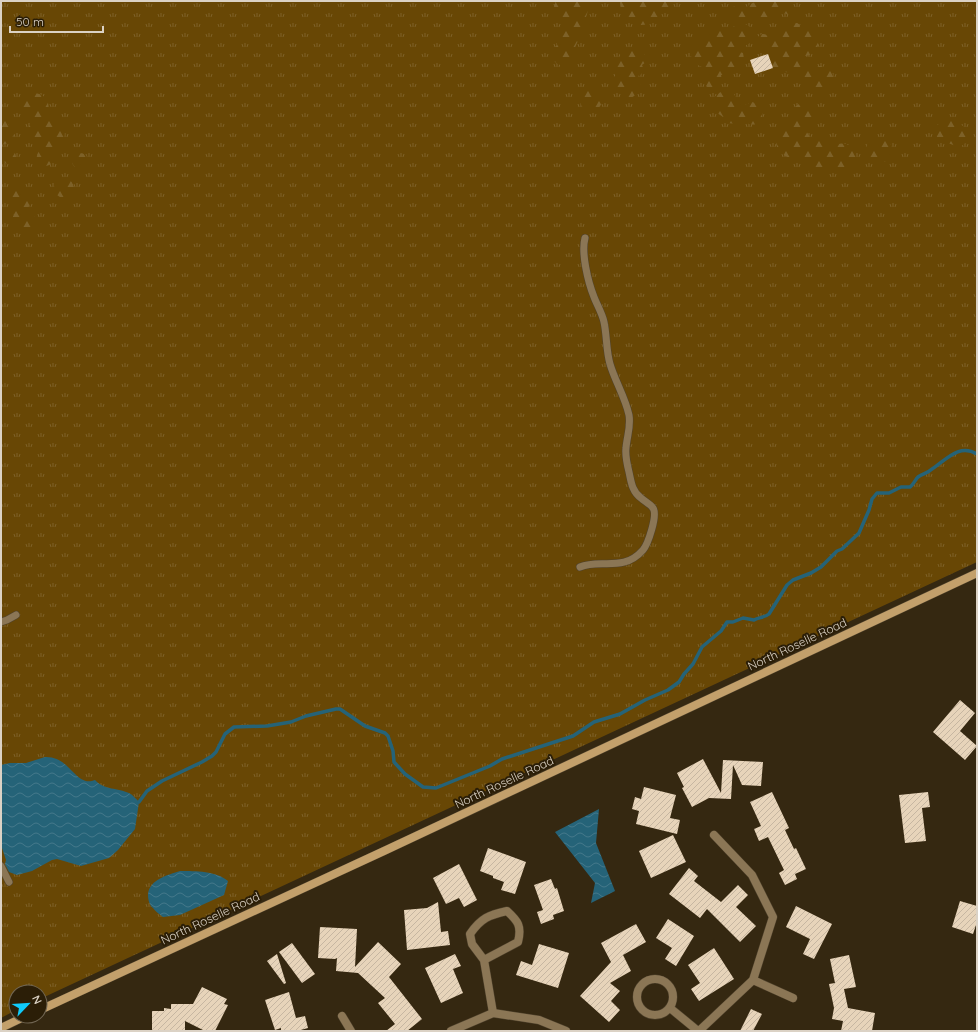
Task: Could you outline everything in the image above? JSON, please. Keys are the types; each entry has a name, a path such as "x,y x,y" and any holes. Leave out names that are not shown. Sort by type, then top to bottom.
{"main road":[{"name":"North Roselle Road","path":"48,1006 384,851 977,573"}],"street":[{"path":"670,1008 698,1031 753,980 773,917 752,875 714,835"},
{"path":"484,960 518,942 520,933 517,920 507,911 490,915 476,925 470,934 472,944 484,960 493,1013"},
{"path":"653,979 660,979 666,982 671,988 673,994 673,1001 670,1008 664,1013 658,1015 644,1011 639,1006 637,999 637,992 640,986 646,981 653,979"},
{"path":"753,980 793,998"},
{"path":"454,1030 493,1013 539,1020 566,1031"},
{"path":"342,1016 351,1031"}],"lane":[{"path":"580,567 589,564 620,563 628,561 639,554 647,542 655,514 652,507 636,495 629,472 626,454 630,426 629,414 609,362 604,322 593,293 584,254 585,238"},
{"path":"1,622 16,615"},
{"path":"1,866 9,882"}],"green space":[{"path":"1,1 977,1 977,562 48,995 48,984 8,984 8,1014 1,1018"},
{"path":"556,1 586,1 588,6 584,21 586,32 578,41 573,51 573,59 570,64 565,65 555,62 552,57 552,51 557,45 557,39 561,32 562,24 554,13"},
{"path":"620,1 673,1 673,7 669,9 664,8 659,16 652,22 645,25 638,25 625,18 621,10"},
{"path":"758,1 783,1 784,7 789,7 791,12 788,15 783,12 774,19 763,17 755,21 747,16 737,19 733,15 732,12 735,5 740,3 747,7"},
{"path":"791,21 799,24 800,29 810,31 817,38 818,46 815,50 807,56 802,56 807,60 808,66 814,68 820,66 825,67 832,72 832,84 827,91 820,92 814,90 801,78 799,73 794,71 788,73 781,69 777,71 770,70 767,67 767,58 770,54 767,50 759,49 756,46 756,38 762,34 769,35 777,32 780,26 785,26"},
{"path":"738,24 747,25 753,32 750,43 745,46 738,46 737,51 743,53 744,59 740,62 736,62 735,71 731,75 721,75 722,81 718,87 707,87 703,78 706,71 703,67 694,62 691,56 693,46 697,42 705,39 716,29 727,29 731,31 734,26"},
{"path":"626,49 632,50 635,53 641,51 647,57 646,62 642,65 643,72 638,76 641,80 641,84 636,87 637,94 631,98 626,96 624,93 616,92 611,86 612,79 616,75 614,68 615,65 620,60 620,55 622,52"},
{"path":"591,89 599,92 602,100 599,108 591,111 583,108 580,100 583,92"},
{"path":"724,91 733,93 744,105 752,102 758,105 762,109 762,119 760,122 754,124 749,124 743,121 736,124 728,123 713,108 714,99 718,94"},
{"path":"33,93 44,96 49,106 48,114 60,121 65,131 62,142 52,150 54,156 53,162 46,166 42,166 37,160 37,154 40,150 33,145 29,138 28,130 31,122 23,115 20,107 23,99 27,95"},
{"path":"802,103 810,105 816,112 814,123 805,129 811,139 823,140 833,147 840,144 848,145 856,154 854,164 850,168 844,171 838,170 832,166 822,173 813,173 805,168 799,158 790,158 783,155 778,150 776,144 780,132 785,127 794,124 792,114 794,108"},
{"path":"1,108 6,111 10,117 8,125 11,127 14,134 11,141 6,144 1,144"},
{"path":"946,119 965,127 968,138 964,144 957,146 943,142 937,137 936,128 943,120"},
{"path":"879,137 888,141 892,150 888,159 879,163 870,159 866,150 870,141"},
{"path":"9,150 14,152 16,157 14,162 9,164 4,162 2,157 4,152"},
{"path":"77,153 83,153 88,158 86,167 83,169 77,169 72,164 72,158"},
{"path":"60,178 68,178 74,184 74,192 68,198 60,198 54,192 54,184"},
{"path":"21,186 29,191 32,197 28,208 33,213 35,218 31,228 26,230 18,229 13,223 16,210 9,204 8,200 9,193 16,187"}],"water":[{"path":"45,757 54,758 61,761 82,780 95,780 103,786 125,791 132,795 139,802 135,829 118,850 109,858 81,866 57,859 52,860 32,871 17,875 9,872 5,864 6,860 1,845 1,765 10,763 26,763"},
{"path":"599,809 596,843 615,891 591,903 595,883 555,832"},
{"path":"180,871 206,872 218,875 228,881 224,895 180,915 163,917 150,904 148,894 149,889 160,878"}],"building":[{"path":"768,54 773,68 755,74 750,60"},
{"path":"960,700 975,713 960,731 977,746 965,760 933,732"},
{"path":"703,759 721,793 723,760 763,762 761,786 742,785 733,765 731,799 709,798 692,807 682,788 684,787 677,773"},
{"path":"644,787 676,795 670,818 680,820 677,834 636,824 639,811 632,809 635,797 641,799"},
{"path":"772,792 789,828 785,830 806,869 795,874 797,879 785,885 779,873 784,870 768,837 759,841 754,829 761,826 750,802"},
{"path":"928,792 930,807 922,808 926,841 905,843 899,795"},
{"path":"673,835 686,862 651,878 639,851"},
{"path":"488,848 526,862 515,894 501,890 504,882 480,871"},
{"path":"459,864 477,900 464,907 459,898 446,904 433,878"},
{"path":"689,868 698,876 694,881 721,902 738,885 748,895 736,907 756,926 740,942 707,909 700,918 669,894"},
{"path":"551,879 555,889 557,888 564,911 553,915 554,919 541,924 537,912 543,910 534,885"},
{"path":"960,901 977,906 977,922 973,934 952,927"},
{"path":"438,902 441,932 448,931 450,945 407,950 404,910 427,908"},
{"path":"796,906 832,924 814,959 803,954 810,939 786,927"},
{"path":"668,919 694,936 676,966 665,959 672,948 656,938"},
{"path":"636,924 646,942 623,955 631,971 610,983 620,991 611,1001 620,1010 609,1022 580,996 611,962 601,943"},
{"path":"320,927 357,929 355,967 378,942 401,964 389,977 422,1019 407,1031 386,1031 395,1024 378,1003 385,998 358,973 336,971 337,958 318,958"},
{"path":"292,943 315,974 302,983 279,952"},
{"path":"539,944 569,953 558,988 516,975 521,961 532,965"},
{"path":"714,948 734,979 699,1001 691,989 700,983 688,965"},
{"path":"277,954 286,983 284,984 267,961"},
{"path":"455,954 461,966 453,969 463,993 441,1003 425,968"},
{"path":"849,955 856,987 844,989 848,1008 875,1013 872,1031 841,1031 843,1021 832,1019 834,1008 829,984 835,983 830,959"},
{"path":"202,987 227,999 224,1004 228,1005 215,1031 205,1031 185,1021 185,1031 152,1031 152,1011 164,1011 164,1008 171,1009 171,1004 193,1004"},
{"path":"289,992 296,1018 305,1016 308,1028 297,1031 281,1031 281,1028 275,1030 265,1000"},
{"path":"751,1009 762,1014 753,1031 740,1031"}],"waterway":[{"path":"139,802 147,791 162,781 212,756 216,752 225,734 234,727 267,726 291,722 306,716 336,709 340,709 365,726 385,733 388,736 393,751 394,762 405,774 423,787 436,788 490,766 502,759 573,736 594,722 620,714 645,700 668,690 679,682 693,664 702,647 721,631 727,622 733,622 743,618 754,620 769,614 787,585 793,580 811,573 821,567 837,551 842,549 859,533 872,499 877,493 889,493 901,487 910,487 918,477 929,472 953,454 964,450 977,454"}]}
